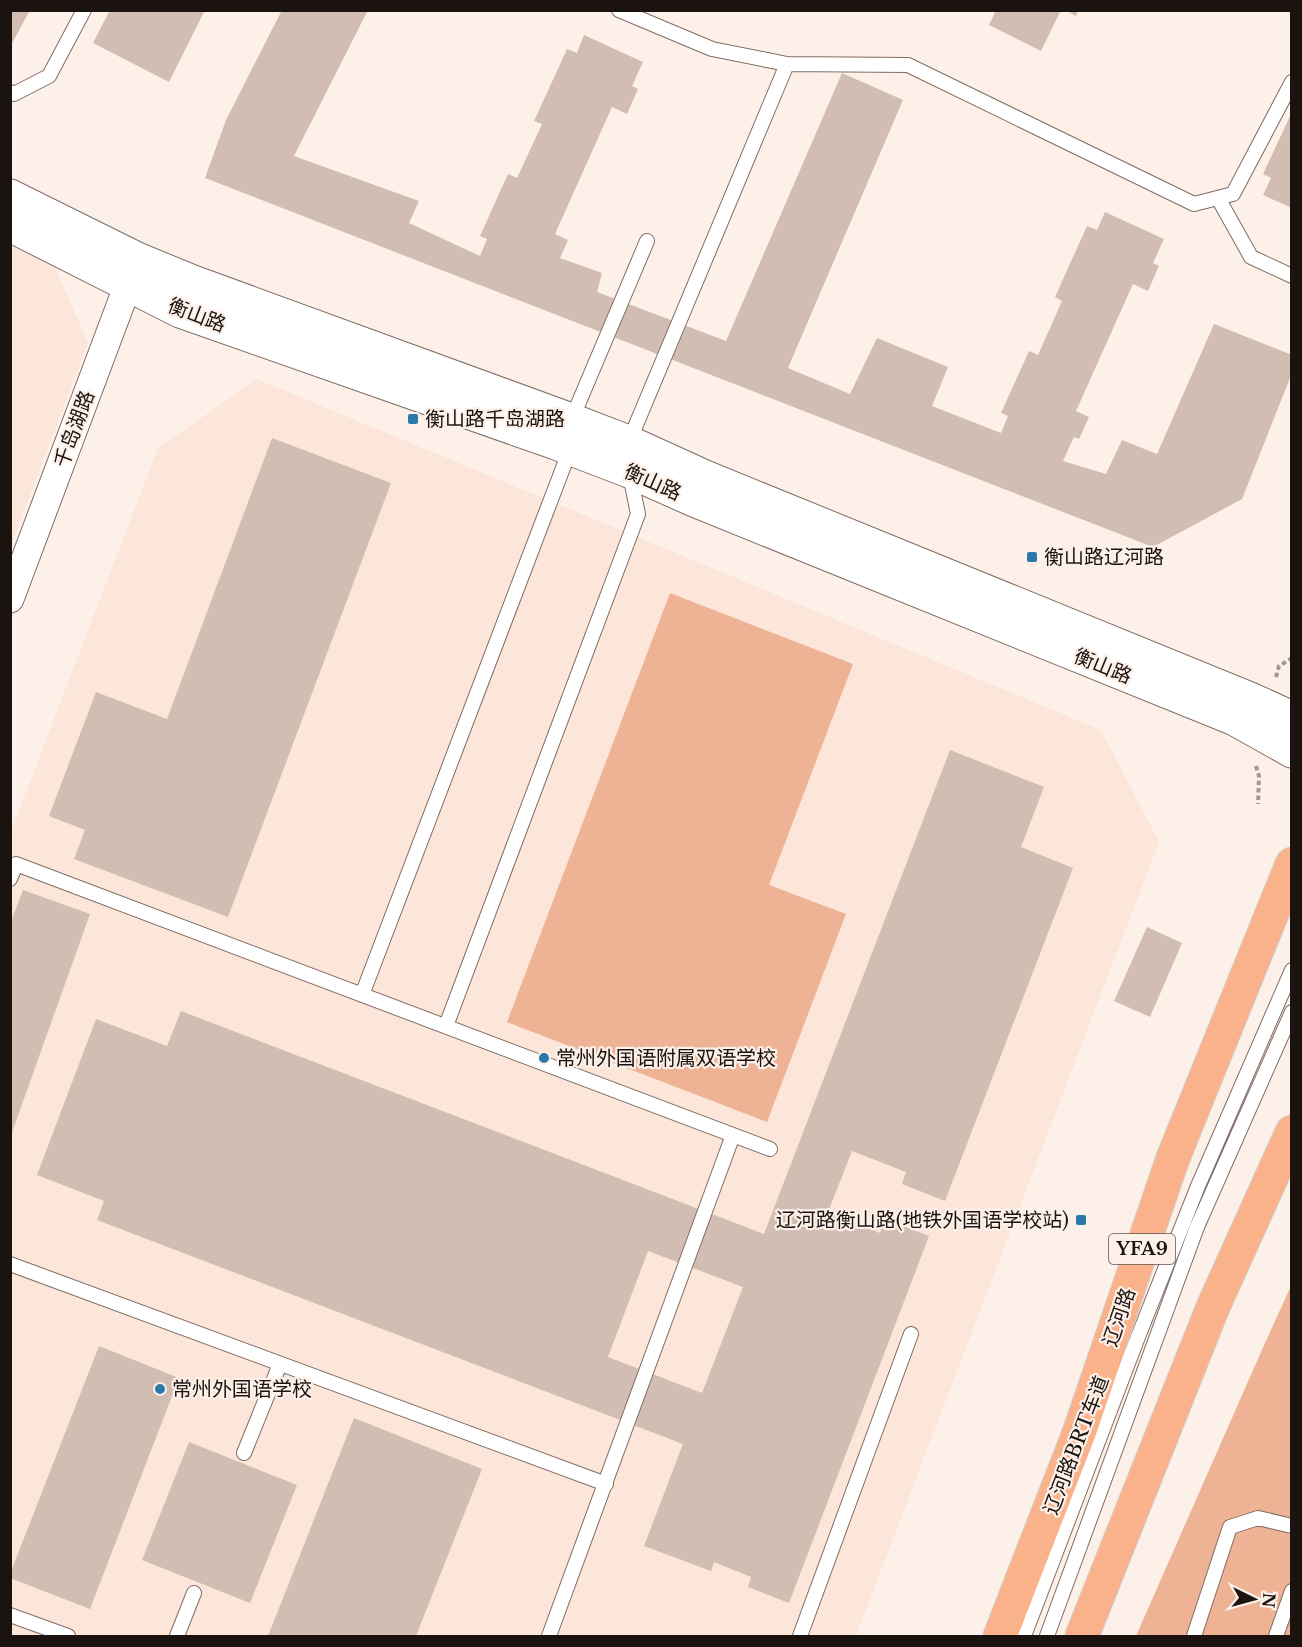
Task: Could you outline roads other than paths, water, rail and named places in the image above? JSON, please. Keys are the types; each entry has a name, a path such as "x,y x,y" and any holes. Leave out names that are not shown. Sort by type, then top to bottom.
{"main road":[{"name":"辽河路","path":"1000,1636 1079,1433 1173,1158 1292,864"},
{"path":"1082,1636 1213,1307 1292,1132"}],"street":[{"name":"衡山路","path":"10,196 132,272 180,311 571,434 628,457 716,481 1292,718"},
{"name":"衡山路","path":"10,225 132,272"},
{"name":"千岛湖路","path":"10,599 132,272"},
{"name":"衡山路","path":"628,457 705,505 1234,719 1292,751"}],"lane":[{"path":"10,92 14,94 49,76 84,10"},
{"path":"619,10 712,50 787,64 908,65 1194,204 1233,194 1292,82"},
{"path":"446,1026 638,514 628,457 787,64"},
{"path":"1218,198 1251,257 1292,276"},
{"path":"362,995 571,434 647,241"},
{"path":"10,879 16,864 770,1149"},
{"name":"辽河路BRT车道","path":"1024,1636 1193,1197 1292,970"},
{"name":"辽河路BRT车道","path":"1047,1636 1197,1227 1292,1012"},
{"path":"549,1636 733,1135"},
{"path":"10,1264 606,1484"},
{"path":"800,1636 911,1334"},
{"path":"244,1453 280,1364"},
{"path":"1194,1636 1230,1527 1258,1518 1292,1526"},
{"path":"1276,1636 1292,1591"},
{"path":"177,1636 194,1593"},
{"path":"10,1616 68,1636"}],"place":[{"name":"衡山路千岛湖路","path":"413,419"},
{"name":"衡山路辽河路","path":"1032,557"},
{"name":"常州外国语附属双语学校","path":"544,1058"},
{"name":"辽河路衡山路(地铁外国语学校站)","path":"1081,1220"},
{"name":"常州外国语学校","path":"160,1389"}]}
